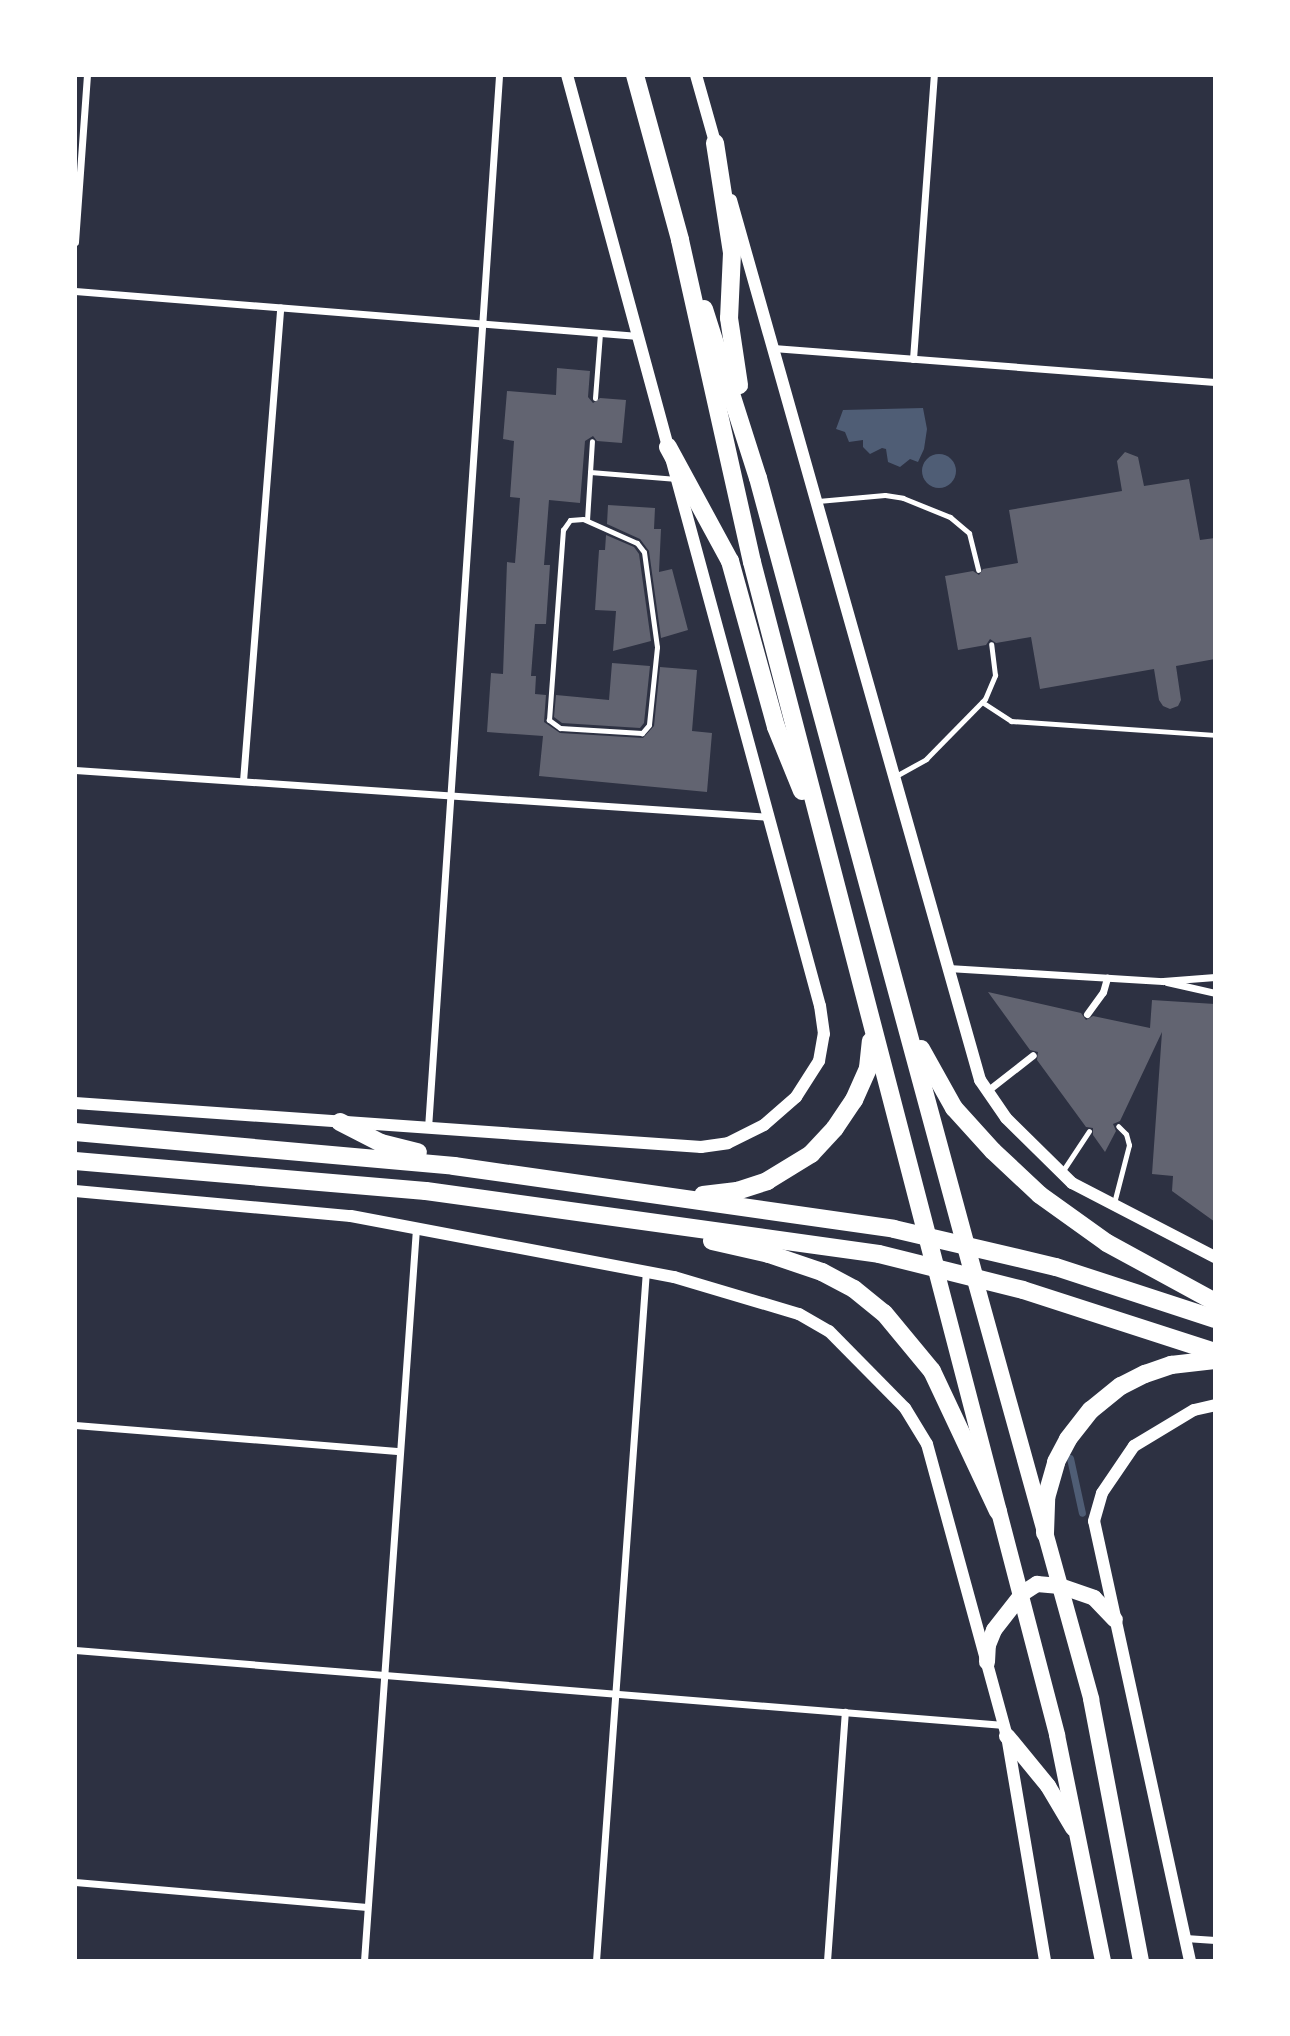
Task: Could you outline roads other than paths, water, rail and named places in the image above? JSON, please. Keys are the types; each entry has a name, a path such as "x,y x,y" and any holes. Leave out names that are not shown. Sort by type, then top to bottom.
{"highway":[{"path":"635,75 680,240 729,470 935,1266"},
{"path":"715,143 732,253 730,327 748,443"},
{"path":"680,240 748,443 974,1276"},
{"path":"668,447 730,561 779,737 827,852"},
{"path":"894,982 933,1074 954,1108 993,1151 1082,1227 1125,1254 1215,1302"},
{"path":"641,1193 707,1195 737,1191 781,1174 811,1154 845,1114 868,1068 870,1033 865,1000"},
{"path":"340,1122 390,1146 569,1182"},
{"path":"75,1132 379,1158 569,1182 926,1235 1090,1277 1215,1319"},
{"path":"75,1161 407,1189 869,1252 974,1276 1215,1352"},
{"path":"569,1210 769,1254 822,1272 854,1289 898,1326 932,1371 998,1511"},
{"path":"1045,1533 1046,1498 1056,1462 1068,1439 1091,1410 1121,1386 1145,1374 1171,1365 1215,1360"}],"main road":[{"path":"935,1266 1081,1843 1103,1961"},
{"path":"974,1276 1103,1753 1141,1961"},
{"path":"987,1662 991,1635 1020,1596 1037,1584 1060,1586 1094,1598 1115,1620"},
{"path":"1005,1730 1056,1797 1081,1843"}],"street":[{"path":"75,242 87,75"},
{"path":"428,1128 499,75"},
{"path":"75,1103 687,1147 728,1143 753,1132 796,1097 813,1074 822,1048 820,1006 567,75"},
{"path":"696,75 818,501 947,968 973,1059 986,1091 1006,1118 1061,1174 1113,1206 1215,1256"},
{"path":"913,359 934,75"},
{"path":"75,291 638,335"},
{"path":"243,781 280,307"},
{"path":"773,348 1215,382"},
{"path":"75,770 769,817"},
{"path":"947,968 1163,981 1215,978"},
{"path":"1087,1014 1103,992 1107,978"},
{"path":"1163,981 1215,993"},
{"path":"986,1091 1033,1055"},
{"path":"75,1191 323,1211 646,1271 703,1284 810,1319 838,1338 905,1408 921,1430 932,1459 1005,1730 1045,1961"},
{"path":"364,1961 416,1228"},
{"path":"596,1961 646,1271"},
{"path":"1190,1961 1115,1620 1095,1514 1102,1493 1134,1446 1194,1410 1215,1405"},
{"path":"75,1425 400,1451"},
{"path":"75,1650 845,1712 1005,1730"},
{"path":"827,1961 845,1712"},
{"path":"75,1882 367,1907"},
{"path":"1185,1938 1215,1940"}],"lane":[{"path":"595,398 600,332"},
{"path":"587,520 592,441"},
{"path":"590,472 677,479"},
{"path":"818,501 885,495 950,517 969,533 978,570"},
{"path":"574,519 587,520 637,544 644,552 657,647 649,725 642,733 560,727 549,720 563,530 574,519"},
{"path":"894,776 926,758 982,702 994,681 991,644"},
{"path":"982,702 1011,721 1215,735"},
{"path":"1113,1206 1129,1149 1126,1134 1118,1126"},
{"path":"1061,1174 1089,1131"}],"water":[{"path":"923,408 927,429 924,449 918,462 910,459 900,467 888,462 886,449 882,448 870,454 863,447 863,440 849,442 845,432 836,429 843,410"},
{"path":"939,454 951,459 956,471 951,483 939,488 927,483 922,471 927,459"}],"waterway":[{"path":"1070,1458 1082,1513"}]}
